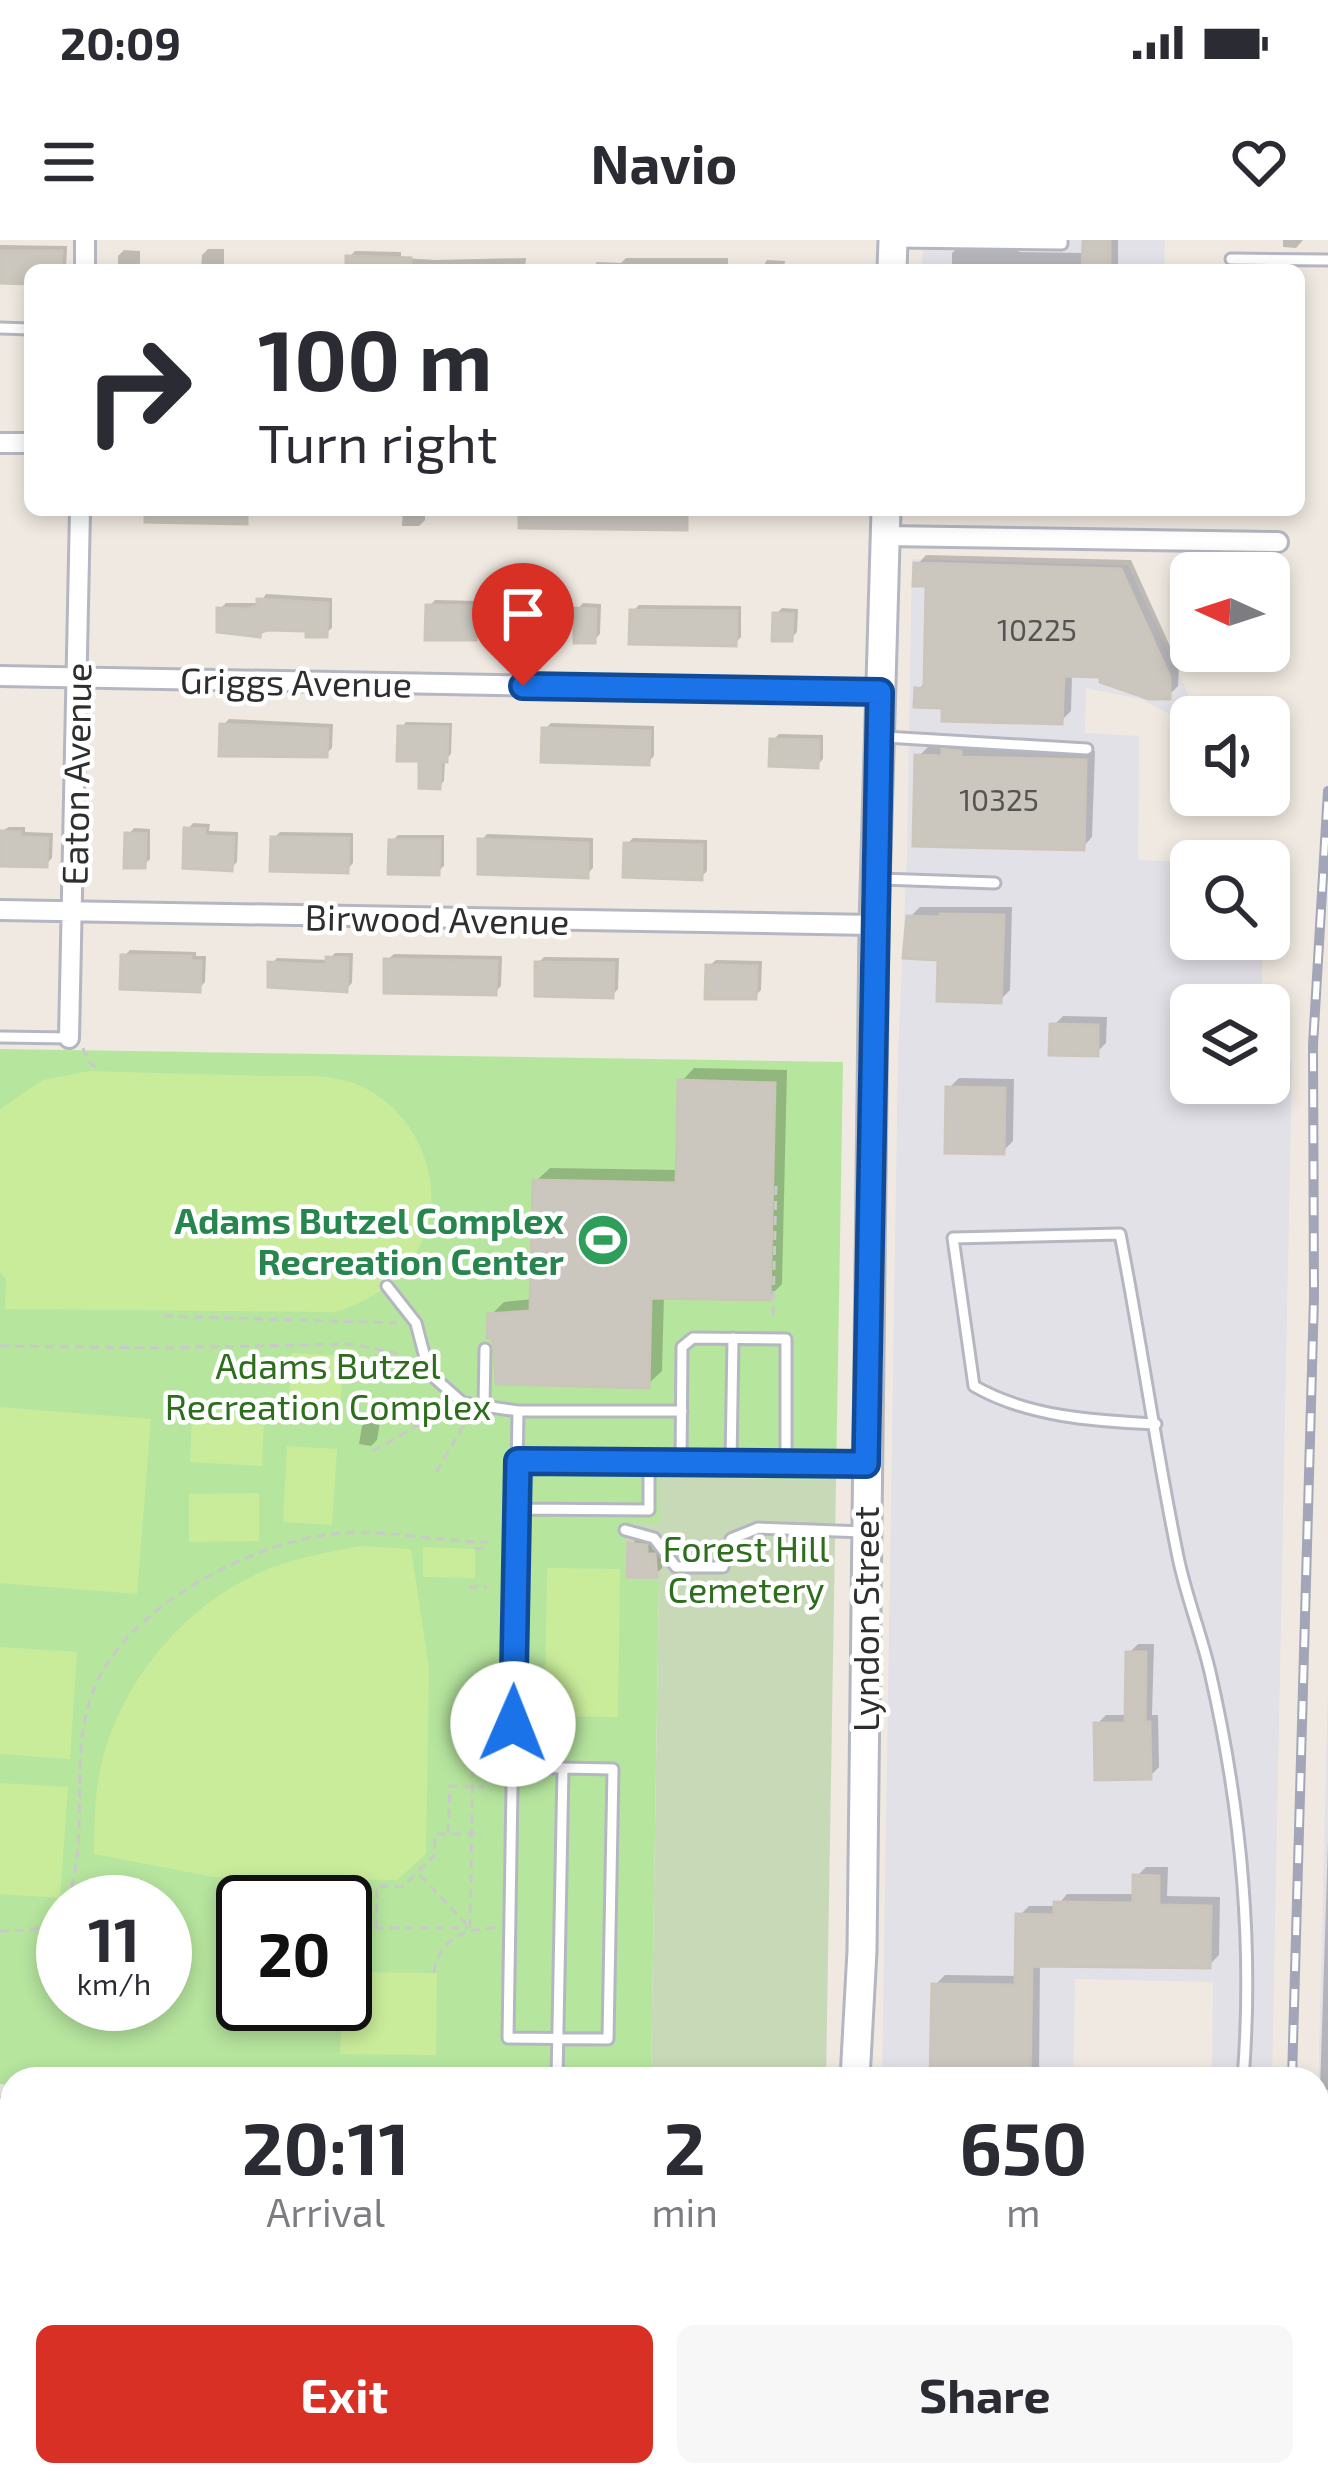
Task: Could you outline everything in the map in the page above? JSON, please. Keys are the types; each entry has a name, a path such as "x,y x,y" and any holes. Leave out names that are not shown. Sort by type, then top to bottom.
{"street":[{"name":"Eaton Avenue","path":"69,1038 80,516"},
{"path":"885,523 1278,542"},
{"name":"Lyndon Street","path":"856,2067 862,1951 864,1532 885,523"},
{"name":"Griggs Avenue","path":"0,676 880,692"},
{"name":"Birwood Avenue","path":"0,910 874,925"}],"lane":[{"path":"893,251 1062,244 1062,240"},
{"path":"1231,259 1328,260"},
{"path":"880,736 1087,749"},
{"path":"876,879 995,883"},
{"path":"0,1037 69,1038"},
{"path":"1156,1424 1106,1422 1006,1405 974,1386 952,1238 1120,1234 1156,1424 1178,1560 1210,1669 1239,1813 1250,1967 1245,2067"},
{"path":"388,1286 416,1323 429,1373 463,1403 518,1411 682,1412"},
{"path":"681,1462 682,1347 693,1338 733,1338 786,1339 785,1463"},
{"path":"731,1463 733,1338"},
{"path":"478,1406 484,1349"},
{"path":"513,1767 613,1769 608,2039 508,2038 518,1411"},
{"path":"518,1461 866,1464"},
{"path":"517,1509 649,1510 649,1462"},
{"path":"658,1566 723,1567 731,1539 758,1528 864,1532"},
{"path":"625,1530 654,1538 676,1567"},
{"path":"556,2067 563,1768"}],"path":[{"path":"69,1038 81,1041 88,1061 100,1071"},
{"path":"773,1315 776,1183"},
{"path":"164,1316 416,1323"},
{"path":"0,1346 366,1346 395,1353 412,1368 429,1373"},
{"path":"27,1347 27,1357"},
{"path":"206,1348 207,1356"},
{"path":"436,1472 478,1406"},
{"path":"373,1451 436,1419 468,1418"},
{"path":"73,1875 79,1785 92,1694 123,1645 151,1613 232,1564 340,1533 395,1533 488,1545 475,1549"},
{"path":"469,1587 487,1587"},
{"path":"470,1928 473,1754"},
{"path":"448,1834 450,1786 484,1787"},
{"path":"376,1928 377,1886 402,1887 434,1856 435,1834 483,1834"},
{"path":"417,1872 470,1928"},
{"path":"372,1903 377,1903"},
{"path":"0,1931 36,1928"},
{"path":"372,1928 510,1928"},
{"path":"434,1973 438,1954 470,1928"}],"shaded area":[{"path":"923,240 1165,240 1164,264 922,264"},
{"path":"912,559 1128,565 1170,655 1170,672 1178,672 1189,696 1170,696 1170,714 1140,699 1086,688 1085,733 1139,736 1138,860 1170,861 1170,960 1262,960 1262,984 1170,984 1170,1104 1290,1104 1292,1061 1272,2067 1212,2067 1213,1982 1075,1979 1073,2067 882,2067 898,1053"},
{"path":"1328,1686 1328,2067 1319,2067"}],"green space":[{"name":"Adams Butzel Recreation Complex","path":"0,1049 843,1062 836,1480 661,1477 660,1524 625,1524 659,1580 651,2067 0,2067"},
{"path":"89,1071 321,1077 361,1086 398,1113 423,1152 431,1197 424,1238 406,1267 381,1291 334,1312 5,1309 6,1279 0,1272 0,1109 43,1080"},
{"path":"292,1353 344,1356 339,1423 287,1419"},
{"path":"0,1407 151,1419 137,1594 0,1583"},
{"path":"192,1414 264,1418 262,1466 190,1462"},
{"path":"287,1446 337,1449 332,1525 283,1522"},
{"name":"Forest Hill Cemetery","path":"660,1477 836,1480 826,2067 651,2067 659,1581 625,1579 625,1523 660,1523"},
{"path":"259,1493 259,1541 189,1542 189,1494"},
{"path":"360,1546 411,1549 429,1668 426,1854 397,1880 372,1880 372,1875 214,1877 94,1854 102,1761 114,1725 152,1659 206,1605 237,1584 292,1561"},
{"path":"423,1547 475,1549 475,1578 423,1577"},
{"path":"547,1568 620,1569 618,1717 545,1716"},
{"path":"0,1647 77,1652 70,1759 0,1754"},
{"path":"0,1783 68,1787 62,1875 36,1875 36,1896 0,1894"},
{"path":"372,1972 437,1973 436,2055 340,2054 341,2031 372,2031"}],"building":[{"path":"1083,240 1110,240 1110,264 1082,264"},
{"path":"0,251 62,251 61,264 24,264 24,284 0,283"},
{"path":"346,256 411,258 411,264 346,264"},
{"path":"145,516 247,516 247,524 145,522"},
{"path":"519,516 687,516 687,530 519,528"},
{"path":"914,563 1121,569 1170,677 1170,699 1149,699 1100,682 1100,677 1064,676 1062,724 942,721 942,708 914,707 915,688 924,689 926,586 913,586"},
{"path":"257,599 328,603 327,637 306,637 306,631 268,630 260,637 217,632 217,608 248,609 257,606"},
{"path":"426,605 477,606 476,640 425,640"},
{"path":"574,608 596,609 595,643 574,643"},
{"path":"630,610 737,611 736,646 629,644"},
{"path":"773,613 793,614 792,641 772,641"},
{"path":"220,724 328,729 327,757 219,756"},
{"path":"398,726 448,727 440,789 419,788 419,761 397,761"},
{"path":"542,728 650,731 649,765 541,762"},
{"path":"770,739 819,740 818,768 769,766"},
{"path":"942,749 961,751 961,757 1086,760 1084,850 913,846 915,755 942,756"},
{"path":"184,828 205,829 205,836 234,837 232,871 183,868"},
{"path":"0,831 48,838 47,867 0,866"},
{"path":"125,833 146,834 145,868 124,868"},
{"path":"271,837 349,838 348,873 270,871"},
{"path":"478,839 588,843 588,878 478,874"},
{"path":"389,840 440,840 439,875 388,874"},
{"path":"624,843 702,845 702,880 623,877"},
{"path":"1004,915 1001,1003 937,1001 938,960 903,958 907,916"},
{"path":"121,955 191,956 191,961 201,961 200,992 120,989"},
{"path":"326,957 348,958 347,992 268,987 268,962 326,965"},
{"path":"384,959 497,961 496,995 384,993"},
{"path":"535,962 614,963 613,998 535,996"},
{"path":"706,965 757,966 756,999 705,999"},
{"path":"1050,1024 1098,1025 1098,1056 1049,1055"},
{"path":"678,1080 775,1083 770,1300 651,1298 649,1388 496,1384 494,1348 492,1338 487,1338 488,1314 530,1311 533,1180 676,1183"},
{"path":"946,1087 1005,1088 1004,1154 945,1153"},
{"path":"628,1543 647,1545 647,1554 655,1554 657,1577 627,1577"},
{"path":"1126,1652 1146,1652 1145,1722 1150,1722 1151,1779 1095,1780 1094,1723 1125,1723"},
{"path":"1133,1875 1159,1876 1159,1905 1211,1906 1210,1968 1032,1966 1030,2067 930,2067 932,1984 1015,1985 1016,1914 1054,1915 1054,1902 1133,1903"}],"railway":[{"path":"1292,2067 1314,1297 1313,1045 1328,791"}],"place":[{"name":"Adams Butzel Complex Recreation Center","path":"603,1240"}],"route":[{"path":"513,1724 518,1461 866,1464 880,692 523,686"}]}
